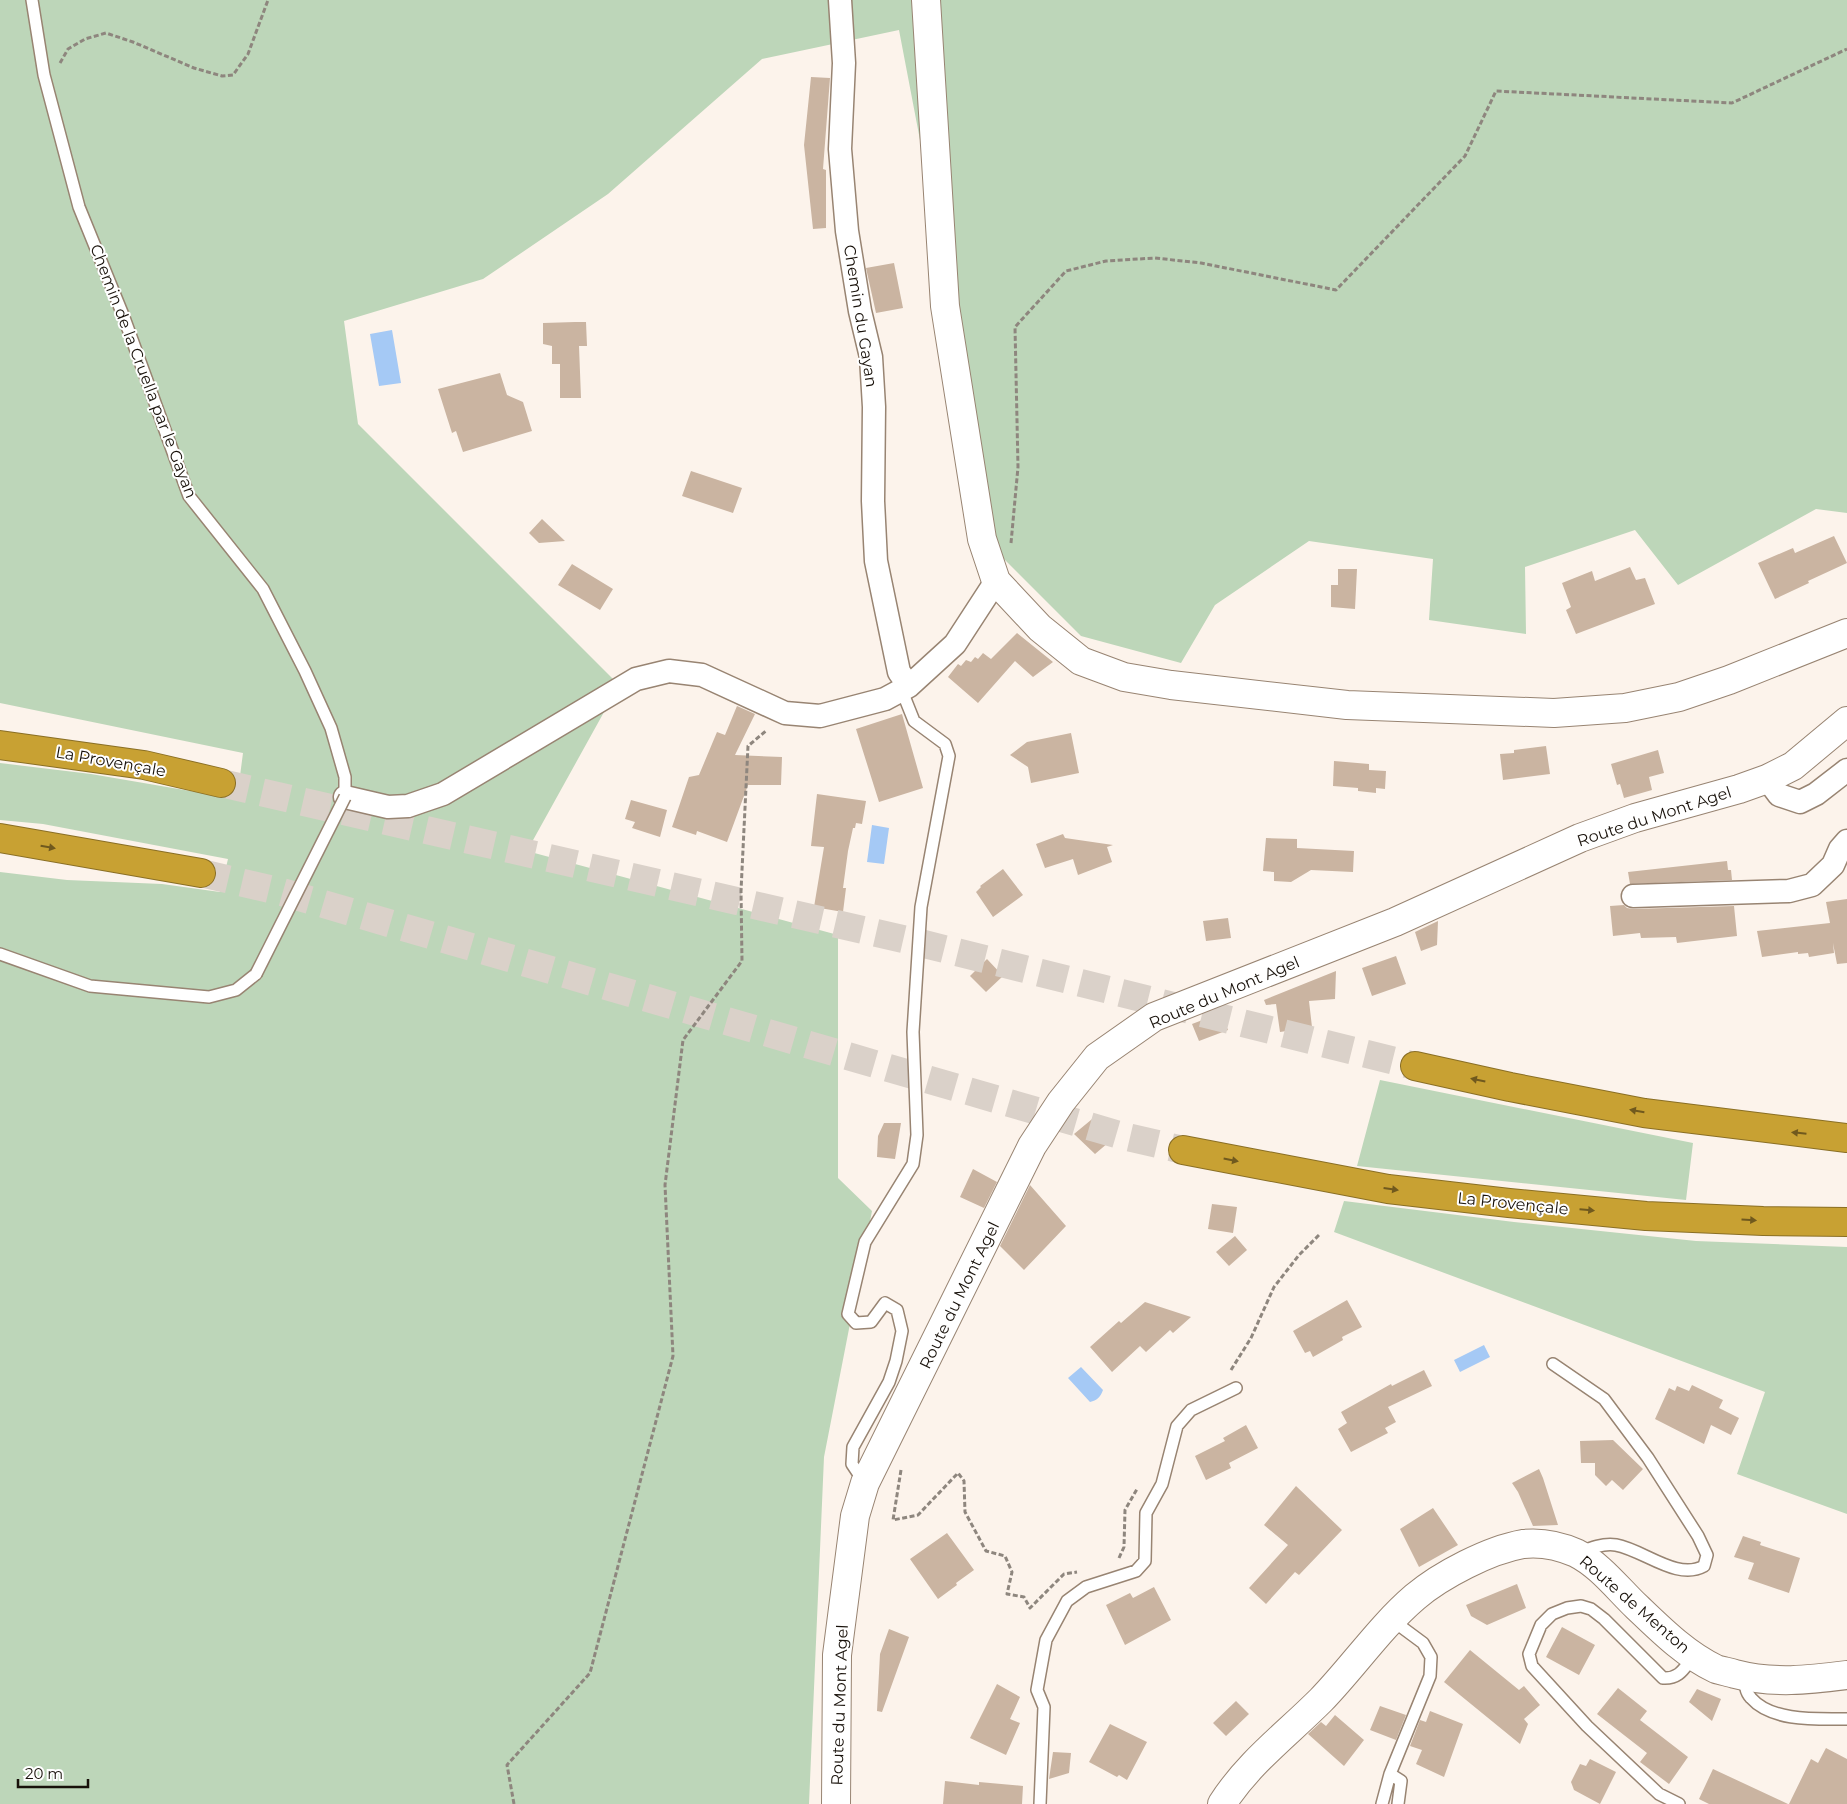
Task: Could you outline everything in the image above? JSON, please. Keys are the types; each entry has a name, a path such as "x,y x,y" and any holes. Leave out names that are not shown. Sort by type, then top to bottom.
{"highway":[{"name":"La Provençale","path":"0,738 13,746 144,765 222,783"},
{"path":"0,838 201,873"},
{"path":"1415,1066 1510,1088 1644,1113 1847,1138"},
{"name":"La Provençale","path":"1183,1150 1388,1189 1509,1203 1646,1216 1763,1221 1847,1222"}],"street":[{"name":"Chemin du Gayan","path":"840,0 844,63 840,149 847,231 860,311 871,357 874,406 873,502 876,561 899,672 905,688"},
{"path":"926,0 945,306 982,540 996,581 1040,628 1081,662 1124,677 1171,685 1348,705 1554,713 1625,708 1679,697 1730,680 1847,633"},
{"path":"345,797 388,807 408,806 442,794 636,680 669,671 702,675 785,713 820,716 885,699 905,688 955,644 996,581"},
{"name":"Route du Mont Agel","path":"836,1804 838,1655 855,1516 865,1484 1032,1146 1060,1102 1097,1057 1154,1017 1395,922 1580,838 1635,818 1739,789 1767,779 1793,766 1847,721"},
{"path":"1767,779 1779,795 1800,802 1816,794 1847,770"},
{"path":"1633,896 1789,891 1812,885 1840,870 1840,849 1847,841"},
{"name":"Route de Menton","path":"1222,1804 1233,1787 1262,1753 1335,1685 1392,1620 1416,1597 1448,1574 1493,1553 1523,1544 1548,1544 1576,1554 1595,1566 1661,1630 1694,1656 1717,1669 1782,1682 1806,1681 1847,1675"}],"lane":[{"name":"Chemin de la Cruella par le Gayan","path":"32,0 44,75 79,207 124,315 190,496 262,589 305,671 330,728 345,777 345,797"},
{"path":"865,1484 852,1464 853,1448 889,1382 902,1331 897,1310 885,1302 871,1322 856,1323 848,1314 865,1242 913,1164 917,1136 913,1032 921,907 949,756 944,744 914,722 905,688"},
{"path":"0,954 90,986 209,997 236,990 256,974 345,797"},
{"path":"1552,1364 1604,1400 1648,1458 1698,1536 1707,1555 1704,1566 1696,1571 1677,1569 1617,1545 1600,1545 1576,1554"},
{"path":"1040,1804 1044,1707 1037,1690 1046,1640 1067,1601 1086,1587 1136,1571 1145,1561 1146,1513 1162,1484 1177,1426 1191,1410 1236,1388"},
{"path":"1679,1804 1659,1794 1587,1726 1532,1666 1529,1654 1541,1625 1552,1614 1567,1608 1581,1606 1591,1609 1604,1619 1663,1678 1672,1678 1680,1673 1694,1656"},
{"path":"1382,1804 1390,1774 1430,1676 1431,1656 1423,1643 1392,1620"},
{"path":"1745,1676 1746,1689 1750,1698 1763,1708 1779,1715 1809,1719 1847,1720"},
{"path":"1390,1774 1401,1781 1398,1804"}],"path":[{"path":"44,75 56,70 68,49 85,39 106,33 134,42 194,68 222,76 233,75 248,54 268,0"},
{"path":"996,581 1010,559 1018,467 1015,327 1066,271 1106,261 1155,258 1201,263 1336,290 1465,156 1496,91 1732,103 1847,49"},
{"path":"514,1804 507,1765 590,1673 673,1356 664,1185 683,1040 742,961 741,891 748,746 785,713"},
{"path":"1224,1373 1233,1369 1251,1338 1274,1286 1299,1255 1320,1234"},
{"path":"902,1468 893,1520 918,1515 958,1473 964,1481 965,1512 986,1551 1004,1556 1012,1572 1007,1594 1024,1597 1030,1608 1064,1574 1084,1571"},
{"path":"1116,1563 1124,1547 1125,1510 1139,1487"}],"green space":[{"path":"0,0 1847,0 1847,513 1816,509 1678,585 1635,530 1525,567 1526,634 1429,620 1433,559 1309,541 1215,605 1181,663 1081,636 999,554 899,30 762,59 608,194 483,279 344,321 358,424 619,685 527,851 838,935 838,1178 872,1211 824,1457 809,1804 0,1804 0,872 67,880 162,884 220,892 228,859 43,824 0,820 0,763 91,774 237,799 243,753 0,703"},
{"path":"1380,1080 1693,1143 1686,1200 1357,1166"},
{"path":"1344,1201 1514,1222 1696,1241 1847,1247 1847,1514 1737,1474 1765,1392 1334,1232"}],"water":[{"path":"392,330 401,383 379,386 370,334"},
{"path":"872,825 889,828 884,864 867,862"},
{"path":"1484,1345 1490,1357 1460,1372 1454,1360"},
{"path":"1081,1367 1103,1390 1098,1398 1090,1402 1068,1378"}],"building":[{"path":"811,77 830,78 823,169 826,170 826,228 813,229 804,145"},
{"path":"894,263 903,308 876,313 866,268"},
{"path":"586,322 587,346 579,346 581,398 560,398 560,364 552,364 552,346 543,344 543,323"},
{"path":"500,373 507,395 523,402 532,431 463,452 456,431 452,433 438,389"},
{"path":"691,471 742,488 733,513 682,496"},
{"path":"542,519 565,541 539,543 529,533"},
{"path":"1834,536 1847,563 1775,599 1758,563 1793,548 1795,553"},
{"path":"572,564 613,589 600,610 558,585"},
{"path":"1630,567 1636,580 1645,578 1655,604 1576,634 1566,610 1571,607 1562,583 1592,571 1595,581"},
{"path":"1338,569 1357,569 1355,609 1331,607 1331,585 1338,585"},
{"path":"1017,633 1053,662 1033,677 1015,661 978,703 948,677 958,664 961,666 966,660 971,662 975,657 978,659 983,653 991,659"},
{"path":"737,706 755,714 735,755 782,757 781,785 748,785 727,842 697,831 696,835 672,827 689,777 699,775 717,732 725,735"},
{"path":"902,714 923,788 879,802 856,729"},
{"path":"1071,733 1079,773 1031,783 1028,767 1010,755 1027,742"},
{"path":"1546,746 1550,774 1503,780 1500,754 1514,753 1514,750"},
{"path":"1658,750 1664,773 1649,777 1652,790 1624,798 1620,784 1617,785 1611,764"},
{"path":"1334,761 1369,764 1369,770 1386,771 1385,789 1376,788 1376,793 1358,791 1358,788 1333,786"},
{"path":"817,794 866,801 862,824 856,823 855,828 853,828 848,851 843,888 846,888 843,912 814,907 824,847 811,846"},
{"path":"631,800 667,810 660,837 632,828 635,822 625,819"},
{"path":"1063,834 1065,838 1113,845 1107,847 1112,862 1078,875 1073,859 1045,868 1036,844"},
{"path":"1266,838 1297,839 1297,848 1354,851 1353,872 1311,870 1291,882 1274,881 1274,872 1263,871"},
{"path":"1727,861 1728,870 1731,870 1732,880 1630,884 1628,872"},
{"path":"1003,869 1023,895 993,917 976,892 980,886"},
{"path":"1847,899 1847,963 1837,964 1833,943 1834,953 1809,957 1808,953 1798,954 1798,952 1762,957 1757,931 1830,923 1826,902"},
{"path":"1624,905 1627,908 1633,909 1734,906 1737,936 1677,943 1676,937 1641,938 1640,933 1613,936 1610,906"},
{"path":"1228,918 1231,938 1206,941 1203,921"},
{"path":"1438,921 1437,945 1421,951 1415,932"},
{"path":"1396,956 1406,984 1372,996 1362,968"},
{"path":"987,959 1003,976 986,992 970,976"},
{"path":"1336,971 1335,999 1309,1001 1312,1027 1280,1032 1276,1004 1266,1005 1264,1000"},
{"path":"1221,1013 1228,1030 1199,1041 1192,1024"},
{"path":"1097,1115 1115,1137 1095,1154 1074,1134"},
{"path":"884,1123 901,1123 895,1159 877,1157 878,1136"},
{"path":"973,1169 997,1182 984,1208 960,1197"},
{"path":"1030,1185 1066,1226 1024,1270 1000,1246"},
{"path":"1212,1204 1237,1207 1233,1233 1208,1229"},
{"path":"1235,1236 1247,1250 1229,1266 1216,1252"},
{"path":"1347,1300 1362,1327 1342,1337 1343,1340 1313,1357 1310,1351 1305,1353 1293,1331"},
{"path":"1145,1302 1191,1317 1173,1333 1170,1330 1146,1352 1140,1346 1112,1372 1090,1347 1119,1321 1121,1323"},
{"path":"1424,1370 1432,1386 1388,1407 1396,1422 1385,1428 1388,1433 1351,1452 1338,1429 1347,1423 1341,1412 1391,1384 1392,1386"},
{"path":"1692,1385 1723,1400 1719,1408 1739,1418 1731,1435 1711,1425 1704,1444 1655,1419 1669,1388 1675,1391 1677,1386 1689,1391"},
{"path":"1246,1425 1258,1448 1229,1463 1231,1468 1206,1480 1195,1456 1225,1441 1223,1438"},
{"path":"1613,1440 1643,1469 1623,1490 1612,1480 1606,1486 1595,1475 1595,1463 1581,1463 1580,1441"},
{"path":"1539,1469 1558,1525 1533,1526 1512,1483"},
{"path":"1296,1486 1342,1530 1299,1575 1295,1572 1266,1604 1249,1588 1288,1545 1264,1525"},
{"path":"1433,1508 1458,1545 1419,1567 1400,1529"},
{"path":"947,1533 974,1570 938,1599 910,1559"},
{"path":"1743,1536 1761,1542 1760,1545 1800,1558 1789,1593 1748,1579 1754,1563 1734,1557"},
{"path":"1517,1584 1526,1608 1487,1625 1471,1616 1466,1605"},
{"path":"1154,1587 1171,1620 1125,1645 1106,1605 1130,1593 1133,1598"},
{"path":"1562,1627 1595,1645 1579,1675 1546,1657"},
{"path":"889,1629 909,1637 882,1712 877,1711 880,1654"},
{"path":"1470,1650 1519,1690 1524,1686 1540,1705 1524,1719 1528,1724 1520,1744 1444,1682"},
{"path":"997,1684 1020,1697 1010,1719 1020,1723 1006,1755 970,1738"},
{"path":"1618,1688 1647,1711 1640,1720 1688,1757 1669,1784 1640,1762 1647,1753 1597,1714"},
{"path":"1697,1689 1721,1699 1712,1721 1689,1702"},
{"path":"1236,1701 1249,1714 1226,1736 1213,1723"},
{"path":"1380,1706 1406,1715 1396,1740 1370,1730"},
{"path":"1430,1711 1463,1724 1444,1777 1416,1764 1422,1750 1410,1746 1420,1720 1426,1722"},
{"path":"1335,1715 1364,1740 1344,1766 1308,1734 1321,1722 1326,1726"},
{"path":"1110,1724 1147,1742 1127,1780 1119,1775 1117,1777 1089,1762"},
{"path":"1826,1748 1847,1759 1847,1804 1789,1804 1811,1759 1818,1763"},
{"path":"1053,1752 1071,1753 1069,1773 1049,1779"},
{"path":"1590,1759 1616,1772 1600,1804 1574,1790 1571,1782 1580,1764 1586,1766"},
{"path":"1713,1769 1788,1804 1709,1804 1699,1799"},
{"path":"945,1781 979,1785 979,1782 1023,1786 1022,1804 943,1804"}],"tunnel":[{"path":"221,783 920,943 1415,1066"},
{"path":"201,873 282,892 1123,1136 1183,1150"}]}
